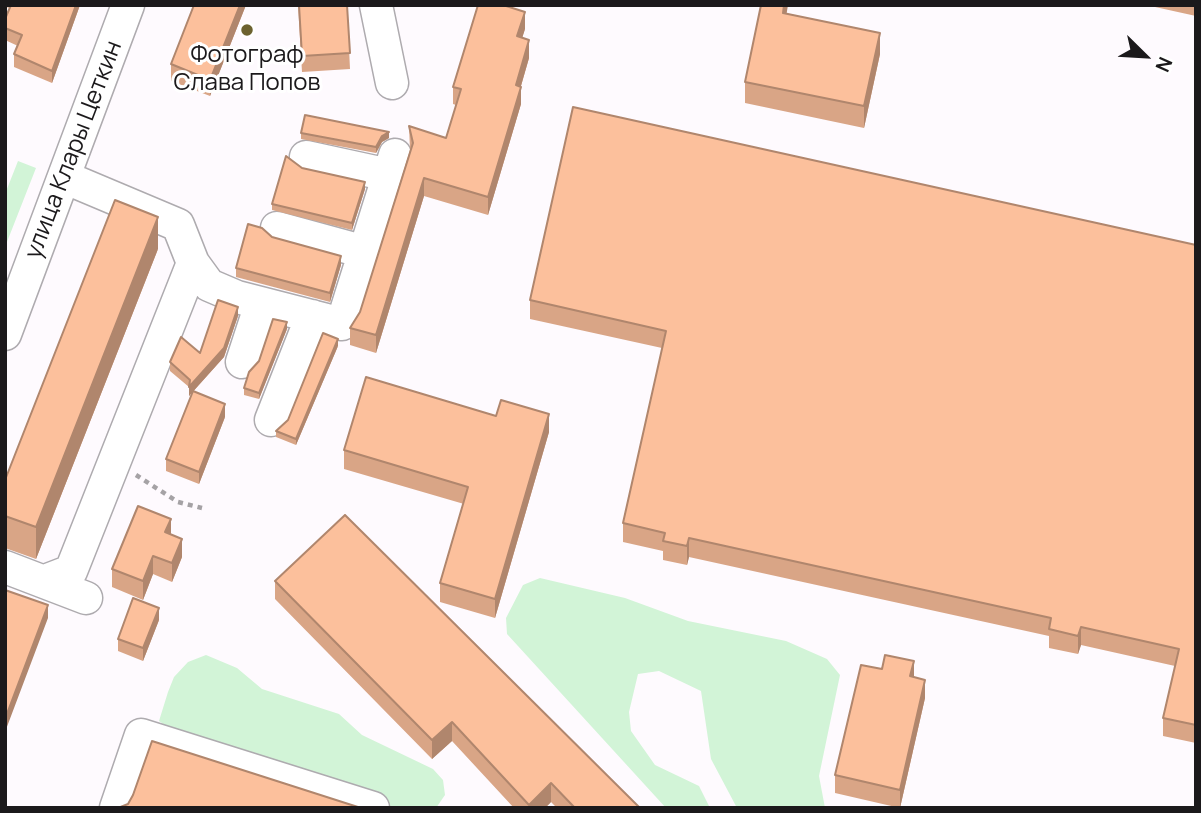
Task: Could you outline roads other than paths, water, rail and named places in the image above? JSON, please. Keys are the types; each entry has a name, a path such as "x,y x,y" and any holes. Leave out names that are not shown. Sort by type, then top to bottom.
{"street":[{"name":"улица Клары Цеткин","path":"5,334 128,5"},
{"path":"376,5 392,83"},
{"path":"64,177 178,225 193,263 209,285 261,304 342,324 392,165 306,157"},
{"path":"277,228 365,252"},
{"path":"45,581 71,571 193,263"},
{"path":"242,362 261,304"},
{"path":"271,420 312,316"},
{"path":"5,567 86,598"},
{"path":"116,808 141,735 373,808"}],"place":[{"name":"Фотограф Слава Попов","path":"247,30"}]}
